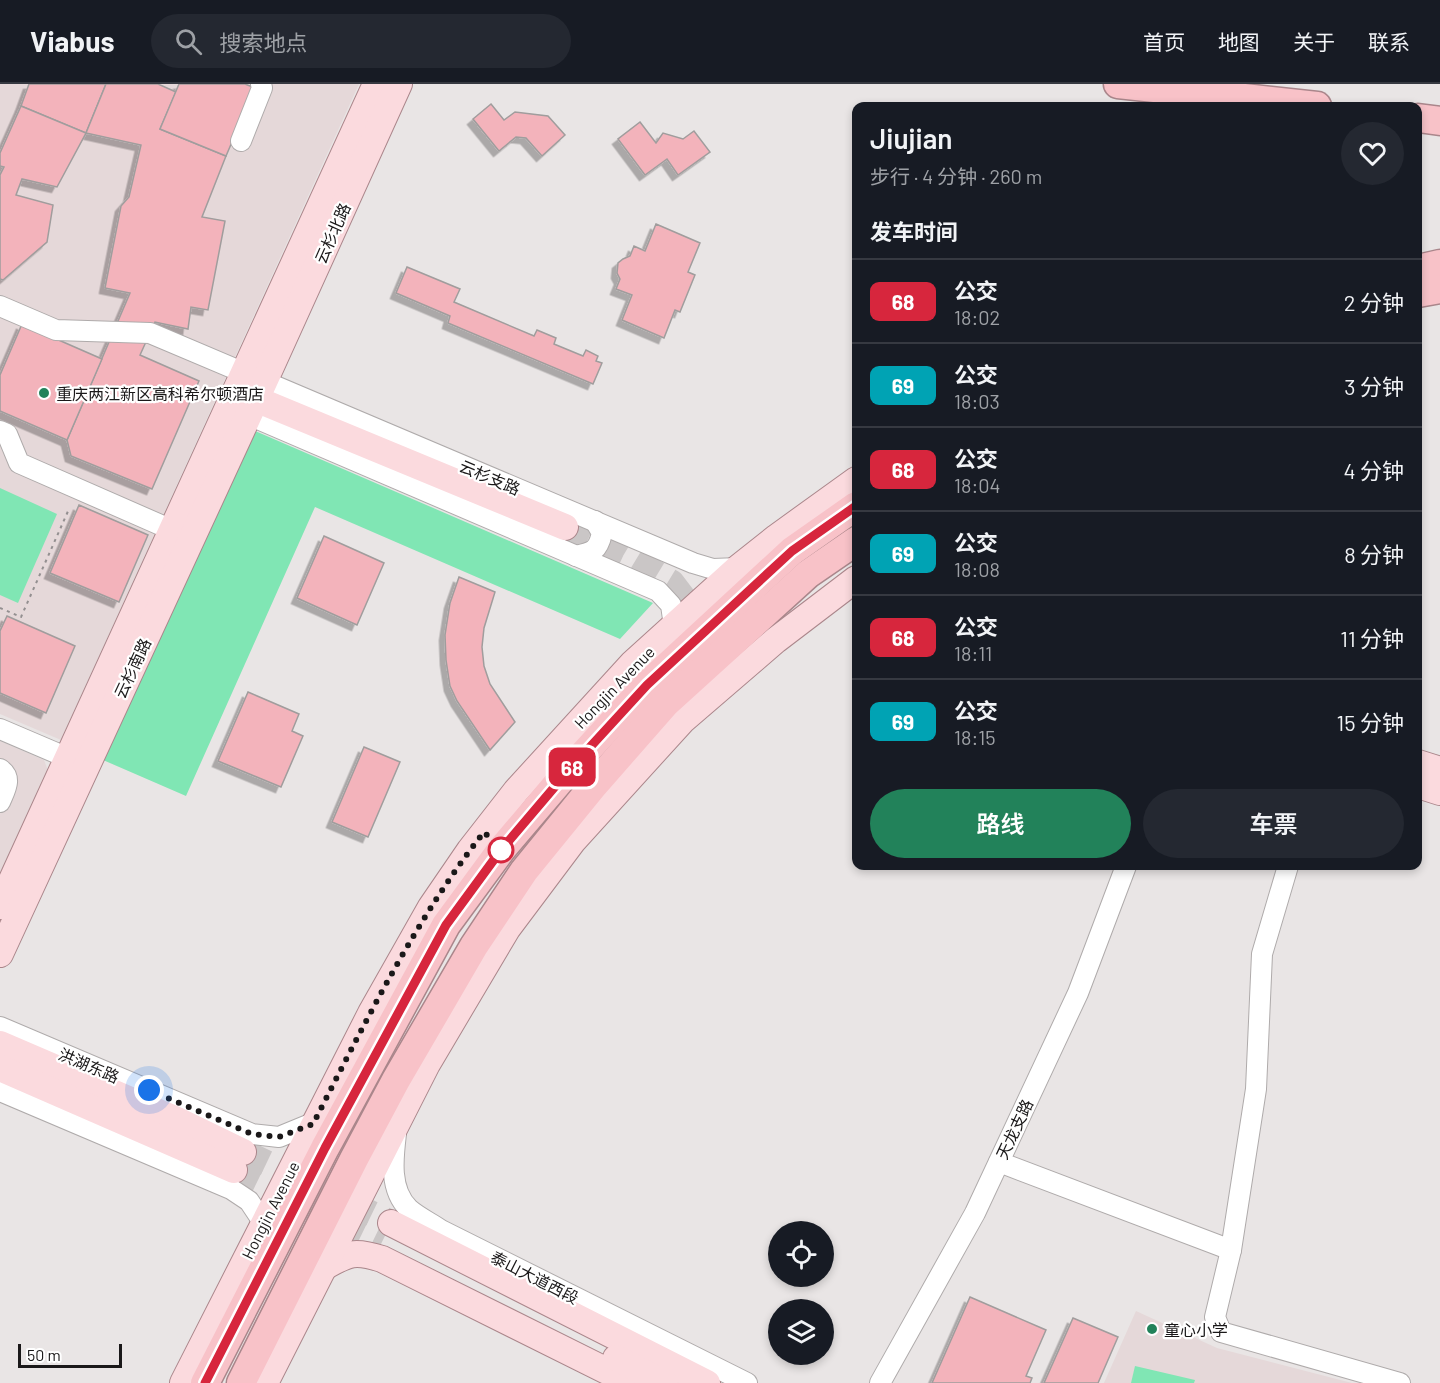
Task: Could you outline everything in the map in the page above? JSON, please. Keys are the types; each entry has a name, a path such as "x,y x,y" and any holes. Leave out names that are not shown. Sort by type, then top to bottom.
{"highway":[{"path":"1108,84 1176,94 1208,102"},
{"path":"1118,84 1281,102"},
{"path":"1422,119 1440,121"},
{"path":"1422,268 1440,264"},
{"path":"1422,292 1440,289"},
{"name":"Hongjin Avenue","path":"205,1383 325,1148 446,925 501,850 569,770 647,685 792,551 852,509"},
{"path":"241,1383 396,1080 474,946 524,871 594,785 665,704 808,574 852,544"}],"main road":[{"name":"云杉北路","path":"246,395 376,84"},
{"name":"云杉北路","path":"246,395 399,84"},
{"path":"246,395 565,527"},
{"name":"云杉南路","path":"0,906 172,530 246,395"},
{"name":"云杉南路","path":"0,954 246,395"},
{"name":"Hongjin Avenue","path":"183,1383 376,1004 431,907 470,850 524,783 633,664 738,568 852,483"},
{"path":"265,1383 427,1064 507,929 573,841 682,721 776,640 852,582"},
{"path":"1422,764 1440,770"},
{"path":"427,1064 458,1032 515,945 576,860 657,766"},
{"path":"1422,786 1440,792"},
{"name":"洪湖东路","path":"0,1068 238,1161 177,1120 1,1031"},
{"name":"泰山大道西段","path":"665,1383 386,1233 707,1383"},
{"path":"324,1267 345,1255 362,1253 382,1259 631,1383"}],"street":[{"path":"241,141 262,88 261,84"},
{"path":"0,306 56,330 150,333 246,395 576,556 658,591 671,605 674,626"},
{"name":"云杉支路","path":"246,395 595,521 713,569 738,568"},
{"path":"0,431 7,434 19,463 172,530"},
{"path":"576,556 591,553 599,545 602,533 595,521"},
{"path":"613,572 610,558 613,544 620,531"},
{"path":"0,729 68,758"},
{"path":"0,769 5,772 8,779 0,802"},
{"name":"天龙支路","path":"880,1383 975,1213 1078,993 1124,870"},
{"path":"1287,870 1262,954 1256,1089 1231,1250 1215,1317 1221,1332 1400,1383"},
{"name":"洪湖东路","path":"1,1031 252,1134 279,1137 313,1124"},
{"path":"0,1091 231,1190 249,1201 263,1222"},
{"name":"泰山大道西段","path":"398,1119 393,1159 396,1188 408,1209 441,1230 747,1383"},
{"path":"999,1162 1231,1250"}],"path":[{"path":"0,608 21,617 69,509"}],"shaded area":[{"path":"0,84 359,84 61,740 0,714"},
{"path":"0,741 44,760 50,776 0,884"},
{"name":"童心小学","path":"1136,1311 1217,1348 1352,1383 1104,1383"}],"green space":[{"path":"253,430 653,603 620,639 315,507 186,796 103,760"},
{"path":"0,488 57,514 18,603 0,595"},
{"path":"1135,1366 1195,1380 1194,1383 1131,1383"}],"building":[{"path":"29,84 106,84 86,133 21,106"},
{"path":"106,84 158,84 176,92 160,129 226,156 202,217 225,221 208,310 191,307 188,329 155,322 140,355 199,381 152,489 71,456 67,440 130,293 105,288 121,206 129,197 141,145 86,133"},
{"path":"179,84 245,84 255,88 226,156 160,129"},
{"path":"491,104 504,120 515,112 548,116 565,135 542,156 526,138 516,137 499,151 473,119"},
{"path":"21,106 86,133 57,187 22,179 16,195 53,205 47,242 3,280 0,279 0,175 4,167 0,166 0,153"},
{"path":"640,122 656,143 663,133 683,139 694,131 710,152 678,175 667,159 645,175 618,139"},
{"path":"656,224 700,243 688,272 695,275 680,312 675,310 664,338 622,320 632,295 616,289 620,279 617,273 618,263 630,256 634,246 645,251"},
{"path":"407,267 460,289 454,302 534,336 537,330 556,338 554,344 583,356 586,350 598,356 596,361 602,363 593,384 448,323 450,316 396,293"},
{"name":"重庆两江新区高科希尔顿酒店","path":"22,324 102,359 67,440 0,411 0,375"},
{"path":"79,505 148,535 119,602 50,573"},
{"path":"324,536 384,563 357,625 297,598"},
{"path":"459,577 495,592 484,628 482,647 484,666 490,684 515,722 490,750 457,701 450,686 445,635 450,603"},
{"path":"7,616 75,646 46,713 0,693 0,631"},
{"path":"248,692 299,714 292,731 303,736 281,787 218,761"},
{"path":"364,747 400,762 368,837 332,822"},
{"path":"970,1297 1046,1330 1026,1376 1032,1378 1030,1383 932,1383"},
{"path":"1073,1318 1118,1337 1098,1383 1044,1383"}],"tunnel":[{"path":"565,527 624,554 672,583 700,620 701,628"},
{"path":"243,1152 391,1223"},
{"path":"234,1170 382,1242"}],"bus line":[{"name":"68","path":"205,1383 325,1148 446,925 501,850 569,770 647,685 792,551 852,509"}],"place":[{"name":"重庆两江新区高科希尔顿酒店","path":"44,393"},
{"name":"童心小学","path":"1152,1329"}],"route":[{"path":"149,1090 252,1134 279,1137 313,1124 371,1013 431,907 470,850 484,832 501,850"}]}
